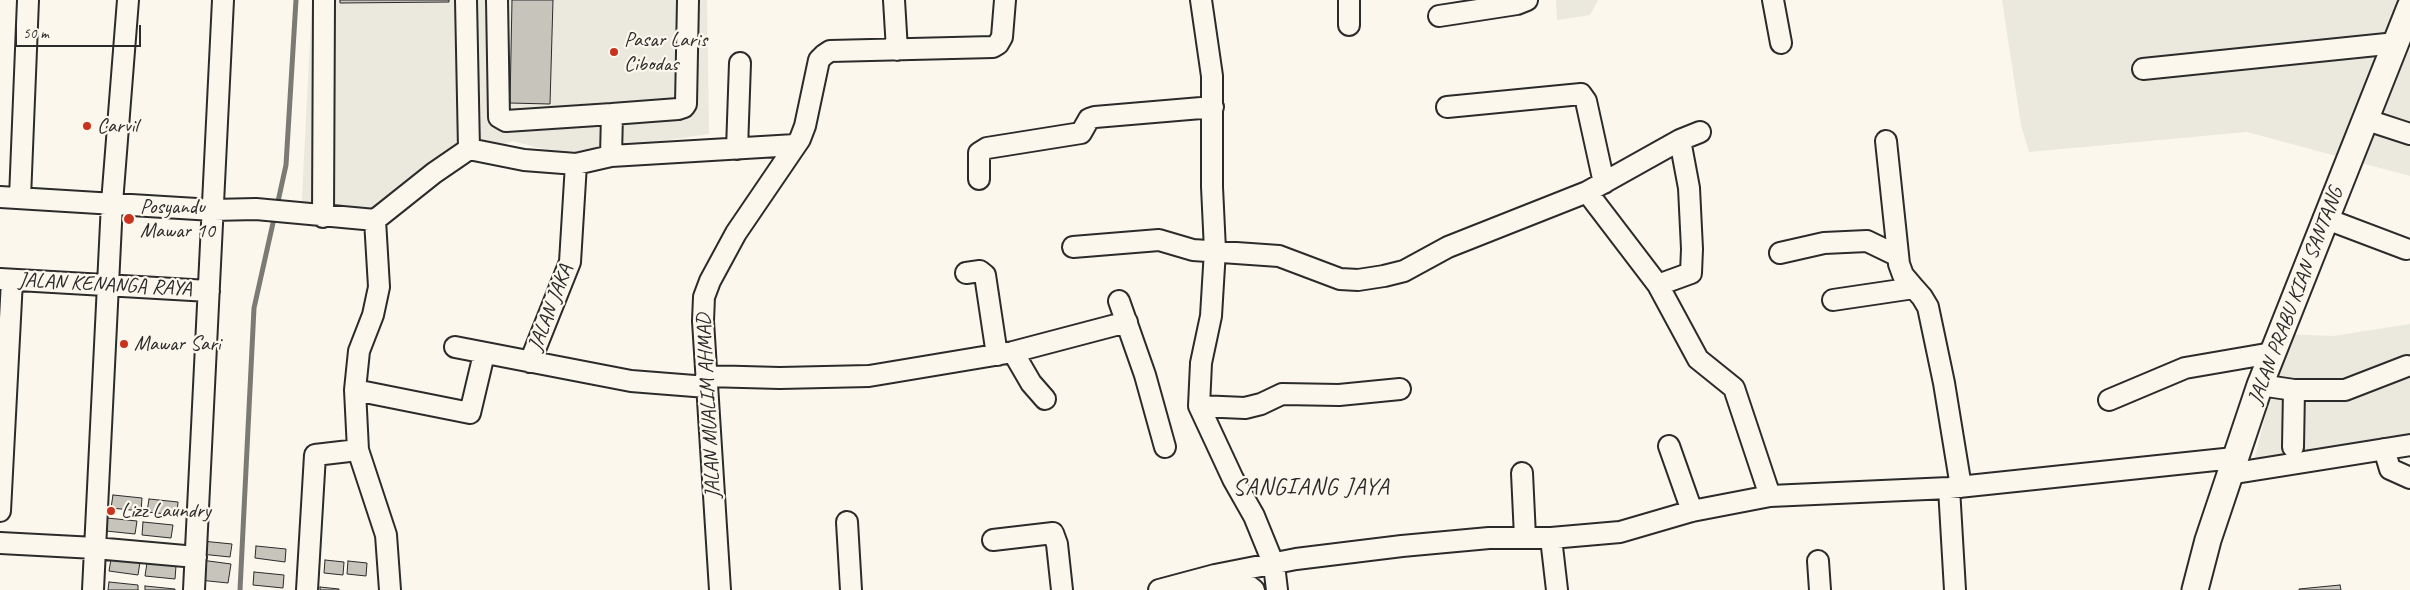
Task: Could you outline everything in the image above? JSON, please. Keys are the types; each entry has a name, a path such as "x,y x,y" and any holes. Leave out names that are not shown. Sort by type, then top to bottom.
{"main road":[{"name":"JALAN PRABU KIAN SANTANG","path":"2195,590 2208,540 2260,385 2324,218 2367,120 2410,7"}],"street":[{"path":"28,0 10,198 213,210 256,210 375,220 434,173 469,149 524,160 576,164 611,156 795,145"},
{"path":"93,590 112,203 128,0"},
{"path":"194,590 223,0"},
{"path":"323,216 324,0"},
{"path":"466,0 469,149"},
{"path":"497,0 499,117 506,121 684,108 686,104 688,0"},
{"path":"894,0 898,50"},
{"name":"JALAN MUALIM AHMAD","path":"720,590 707,381 704,296 736,233 795,145 805,126 819,60 824,55 830,51 992,47 998,44 1002,37 1005,0"},
{"path":"1201,0 1212,76 1212,179 1215,250 1211,316 1201,363 1199,406 1233,479 1254,516 1274,565 1277,590"},
{"path":"1349,0 1349,25"},
{"path":"1439,16 1517,4 1527,0"},
{"path":"1773,0 1781,43"},
{"path":"2143,69 2396,43"},
{"path":"737,149 740,63"},
{"path":"1447,107 1581,94 1586,101 1595,188 1658,285 1698,358 1734,388 1770,496"},
{"path":"979,179 978,157 984,150 1081,133 1092,118 1213,108"},
{"path":"611,156 612,114"},
{"path":"2367,120 2410,134"},
{"path":"1073,247 1158,240 1185,248 1279,256 1340,279 1358,280 1384,276 1404,271 1448,248 1595,188 1680,140 1700,132"},
{"path":"1658,285 1691,273 1692,249 1689,188 1680,140"},
{"path":"1886,141 1900,269 1928,307 1944,383 1955,488 1955,590"},
{"name":"JALAN JAKA","path":"530,362 570,262 576,164"},
{"path":"2324,218 2406,248"},
{"path":"375,220 379,287 373,314 359,351 354,390 358,450 386,535 390,590"},
{"path":"1780,253 1824,243 1867,241 1898,256"},
{"path":"966,273 980,272 985,275 1005,354 1045,399"},
{"path":"0,511 6,280"},
{"name":"JALAN KENANGA RAYA","path":"6,280 209,292"},
{"path":"1833,300 1914,288"},
{"path":"1119,301 1165,447"},
{"path":"455,347 631,381 707,381 869,376 1005,354 1127,322"},
{"path":"2109,400 2185,368 2272,353"},
{"path":"354,390 470,413 484,354"},
{"path":"2260,385 2294,390 2345,390 2407,366"},
{"path":"1199,406 1245,408 1261,404 1282,394 1340,395 1400,389"},
{"path":"2293,447 2294,390"},
{"path":"1159,590 1215,575 1296,560 1418,544 1525,537 1551,538 1620,532 1692,511 1770,496 1955,488 2232,466 2410,445"},
{"path":"1669,446 1692,511"},
{"path":"2384,449 2390,469 2410,478"},
{"path":"308,590 315,455 358,450"},
{"path":"1522,473 1525,537"},
{"path":"847,522 851,590"},
{"path":"993,540 1053,533 1057,544 1062,590"},
{"path":"1551,538 1557,590"},
{"path":"0,543 95,548 196,557"},
{"path":"1818,561 1820,590"},
{"path":"1207,590 1208,588 1249,586 1254,590"}],"shaded area":[{"path":"312,0 707,0 709,134 566,155 513,141 476,153 384,223 301,216"},
{"path":"1556,0 1598,0 1590,15 1557,20"},
{"path":"2002,0 2410,0 2410,176 2247,132 2029,152 2021,125"},
{"path":"2410,324 2410,437 2308,456 2255,458 2285,334 2333,336"}],"building":[{"path":"340,0 449,0 449,2 340,3"},
{"path":"512,0 553,0 550,104 510,103"},
{"path":"113,495 142,498 141,511 111,508"},
{"path":"149,499 178,502 177,515 147,512"},
{"path":"107,518 137,521 135,534 106,531"},
{"path":"143,522 173,525 171,538 142,535"},
{"path":"202,541 232,544 230,557 201,554"},
{"path":"256,546 286,549 285,562 255,558"},
{"path":"111,559 140,562 138,575 109,571"},
{"path":"201,560 231,564 228,583 199,580"},
{"path":"325,560 344,562 343,575 324,573"},
{"path":"348,561 367,563 366,576 347,574"},
{"path":"147,563 176,566 175,579 145,576"},
{"path":"254,572 284,575 283,588 253,585"},
{"path":"109,582 138,585 138,590 108,590"},
{"path":"2340,585 2341,590 2299,590 2299,589"},
{"path":"145,586 175,589 175,590 145,590"},
{"path":"320,587 339,589 339,590 320,590"}],"waterway":[{"path":"277,206 286,165 296,0"},
{"path":"240,590 254,308 275,214"}],"place":[{"name":"Pasar Laris Cibodas","path":"614,52"},
{"name":"Carvil","path":"87,126"},
{"name":"Posyandu Mawar 10","path":"129,219"},
{"name":"Mawar Sari","path":"124,344"},
{"name":"Lizz Laundry","path":"111,511"}],"district":[{"name":"SANGIANG JAYA","path":"1311,488"}]}
